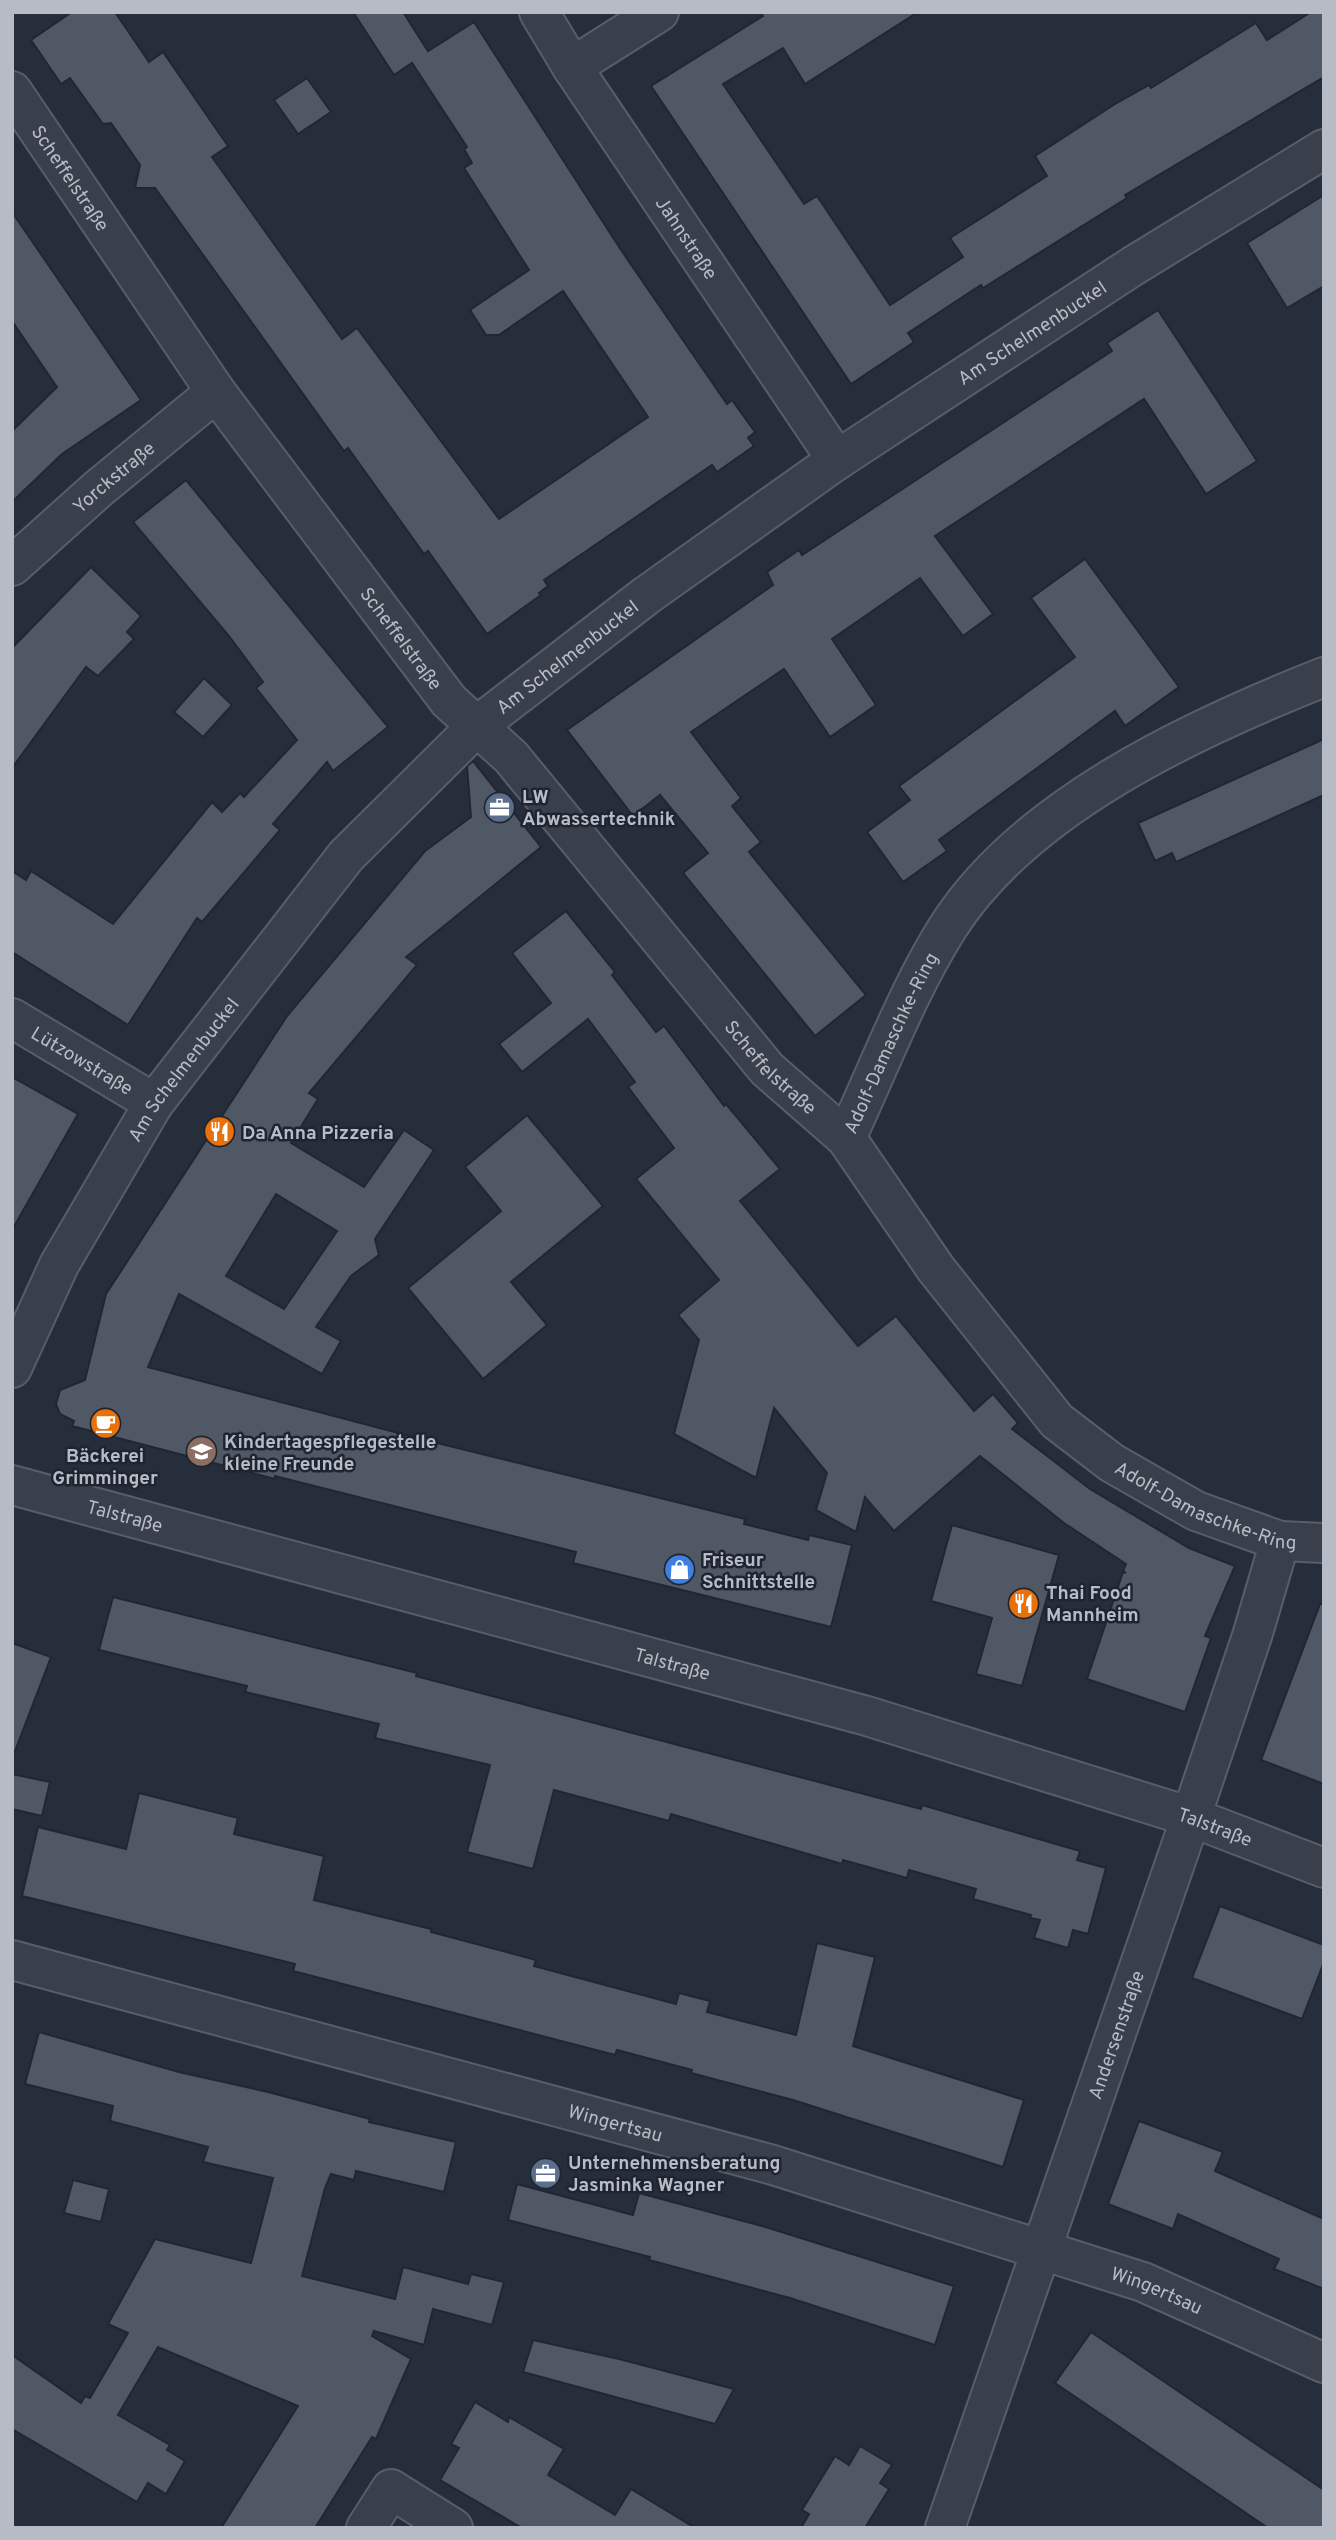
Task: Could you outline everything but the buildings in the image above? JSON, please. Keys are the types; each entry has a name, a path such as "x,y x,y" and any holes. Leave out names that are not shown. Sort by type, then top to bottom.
{"street":[{"name":"Jahnstraße","path":"539,12 572,67 837,460"},
{"path":"572,67 659,12"},
{"name":"Scheffelstraße","path":"12,91 216,392 449,701 511,757 767,1069 846,1138"},
{"name":"Am Schelmenbuckel","path":"12,1368 59,1265 154,1103 346,856 477,726 647,595 837,460 1167,244 1324,149"},
{"name":"Yorckstraße","path":"12,566 98,489 216,392"},
{"name":"Adolf-Damaschke-Ring","path":"1324,677 1260,702 1153,756 1057,813 991,872 949,926 917,984 846,1138 936,1269 1057,1421 1112,1462 1196,1511 1280,1541 1324,1543"},
{"name":"Lützowstraße","path":"12,1018 154,1103"},
{"name":"Talstraße","path":"12,1485 867,1716 1191,1816 1324,1868"},
{"name":"Andersenstraße","path":"945,2528 1191,1816 1253,1633 1280,1541"},
{"name":"Wingertsau","path":"12,1960 773,2165 1143,2282 1324,2363"},
{"path":"366,2528 391,2489 453,2528"}],"place":[{"name":"LW Abwassertechnik","path":"499,807"},
{"name":"Da Anna Pizzeria","path":"219,1132"},
{"name":"Bäckerei Grimminger","path":"105,1424"},
{"name":"Kindertagespflegestelle kleine Freunde","path":"201,1452"},
{"name":"Friseur Schnittstelle","path":"679,1570"},
{"name":"Thai Food Mannheim","path":"1023,1603"},
{"name":"Unternehmensberatung Jasminka Wagner","path":"545,2173"}]}
